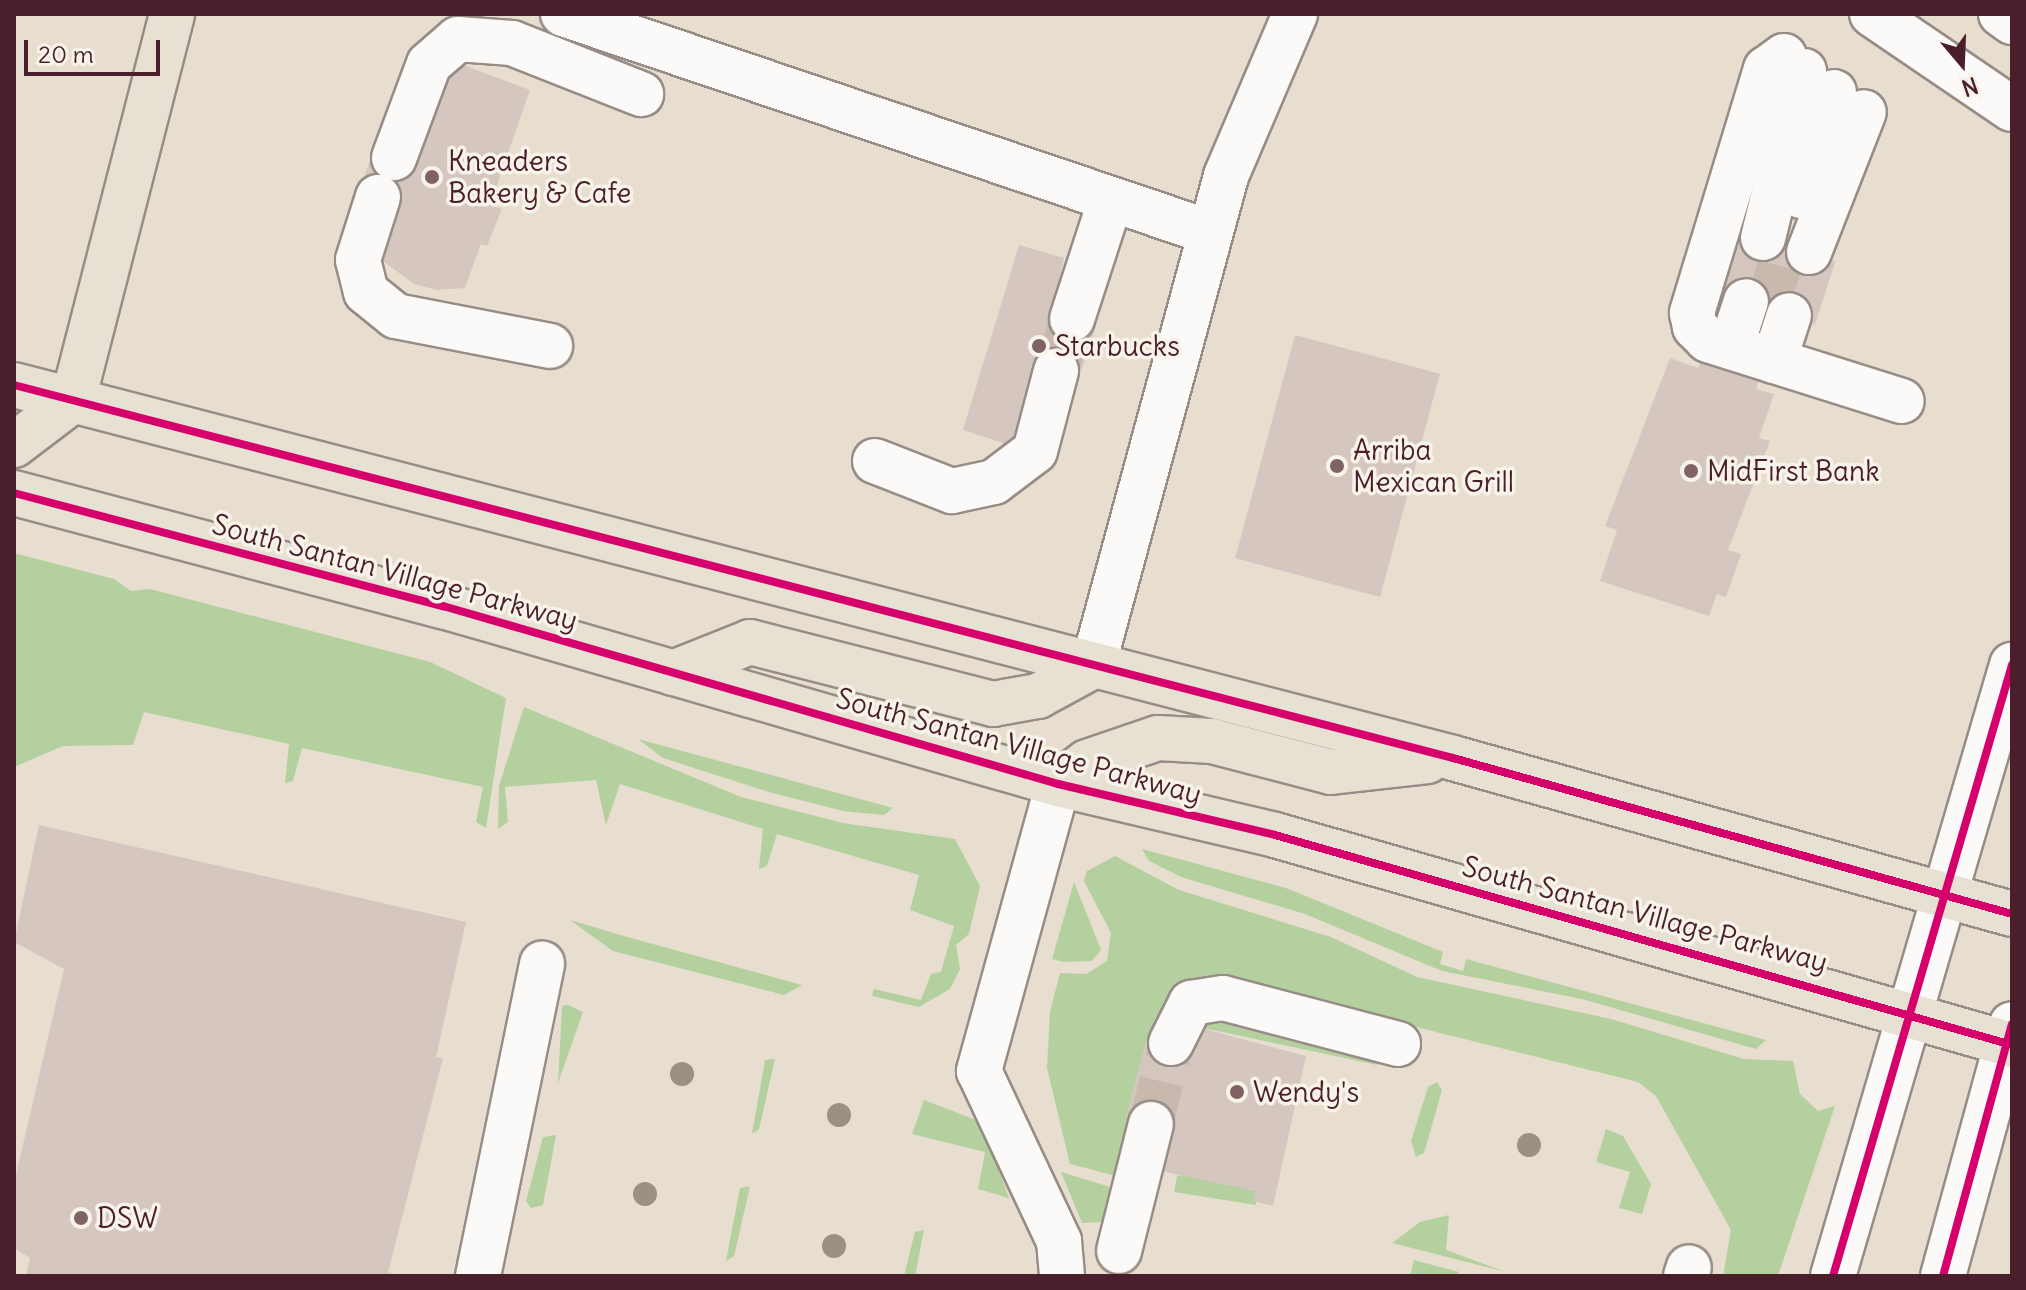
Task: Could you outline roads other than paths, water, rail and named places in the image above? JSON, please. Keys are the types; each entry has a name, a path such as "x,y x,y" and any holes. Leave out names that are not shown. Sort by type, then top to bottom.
{"main road":[{"path":"14,445 73,400 172,14"},
{"path":"14,385 1453,758 2012,914"},
{"name":"South Santan Village Parkway","path":"14,493 673,673 1058,784 1275,835 1907,1013 2010,1037"},
{"path":"673,673 750,642 993,704 1038,696 1093,666"},
{"path":"1058,784 1087,762 1158,738 1212,741 1331,772 1453,758"}],"street":[{"path":"563,14 1209,232"},
{"path":"1093,666 1209,232 1295,14"},
{"path":"1872,14 2012,109"},
{"path":"2001,14 2012,22"},
{"path":"550,346 396,316 366,292 358,260 386,177 429,64 458,39 512,43 641,94"},
{"path":"1822,83 1766,69 1692,313 1741,350 1902,401"},
{"path":"1822,83 1774,241 1822,83"},
{"path":"1072,319 1111,199"},
{"path":"1741,350 1756,304 1741,350"},
{"path":"875,461 952,491 994,482 1035,451 1056,371"},
{"path":"1833,1276 1907,1013 2012,665"},
{"path":"1058,784 979,1071 1059,1241 1062,1276"},
{"path":"478,1276 542,963"},
{"path":"1171,1043 1191,1003 1223,998 1398,1044"},
{"path":"1943,1276 2010,1037"},
{"path":"1119,1251 1151,1124"}],"tunnel":[{"path":"1767,308 1786,244"},
{"path":"1056,371 1072,319"},
{"path":"1151,1124 1171,1043"}],"place":[{"name":"Kneaders Bakery & Cafe","path":"432,177"},
{"name":"Starbucks","path":"1039,346"},
{"name":"Arriba Mexican Grill","path":"1337,466"},
{"name":"MidFirst Bank","path":"1691,471"},
{"name":"Wendy's","path":"1237,1092"},
{"name":"DSW","path":"81,1218"}]}
